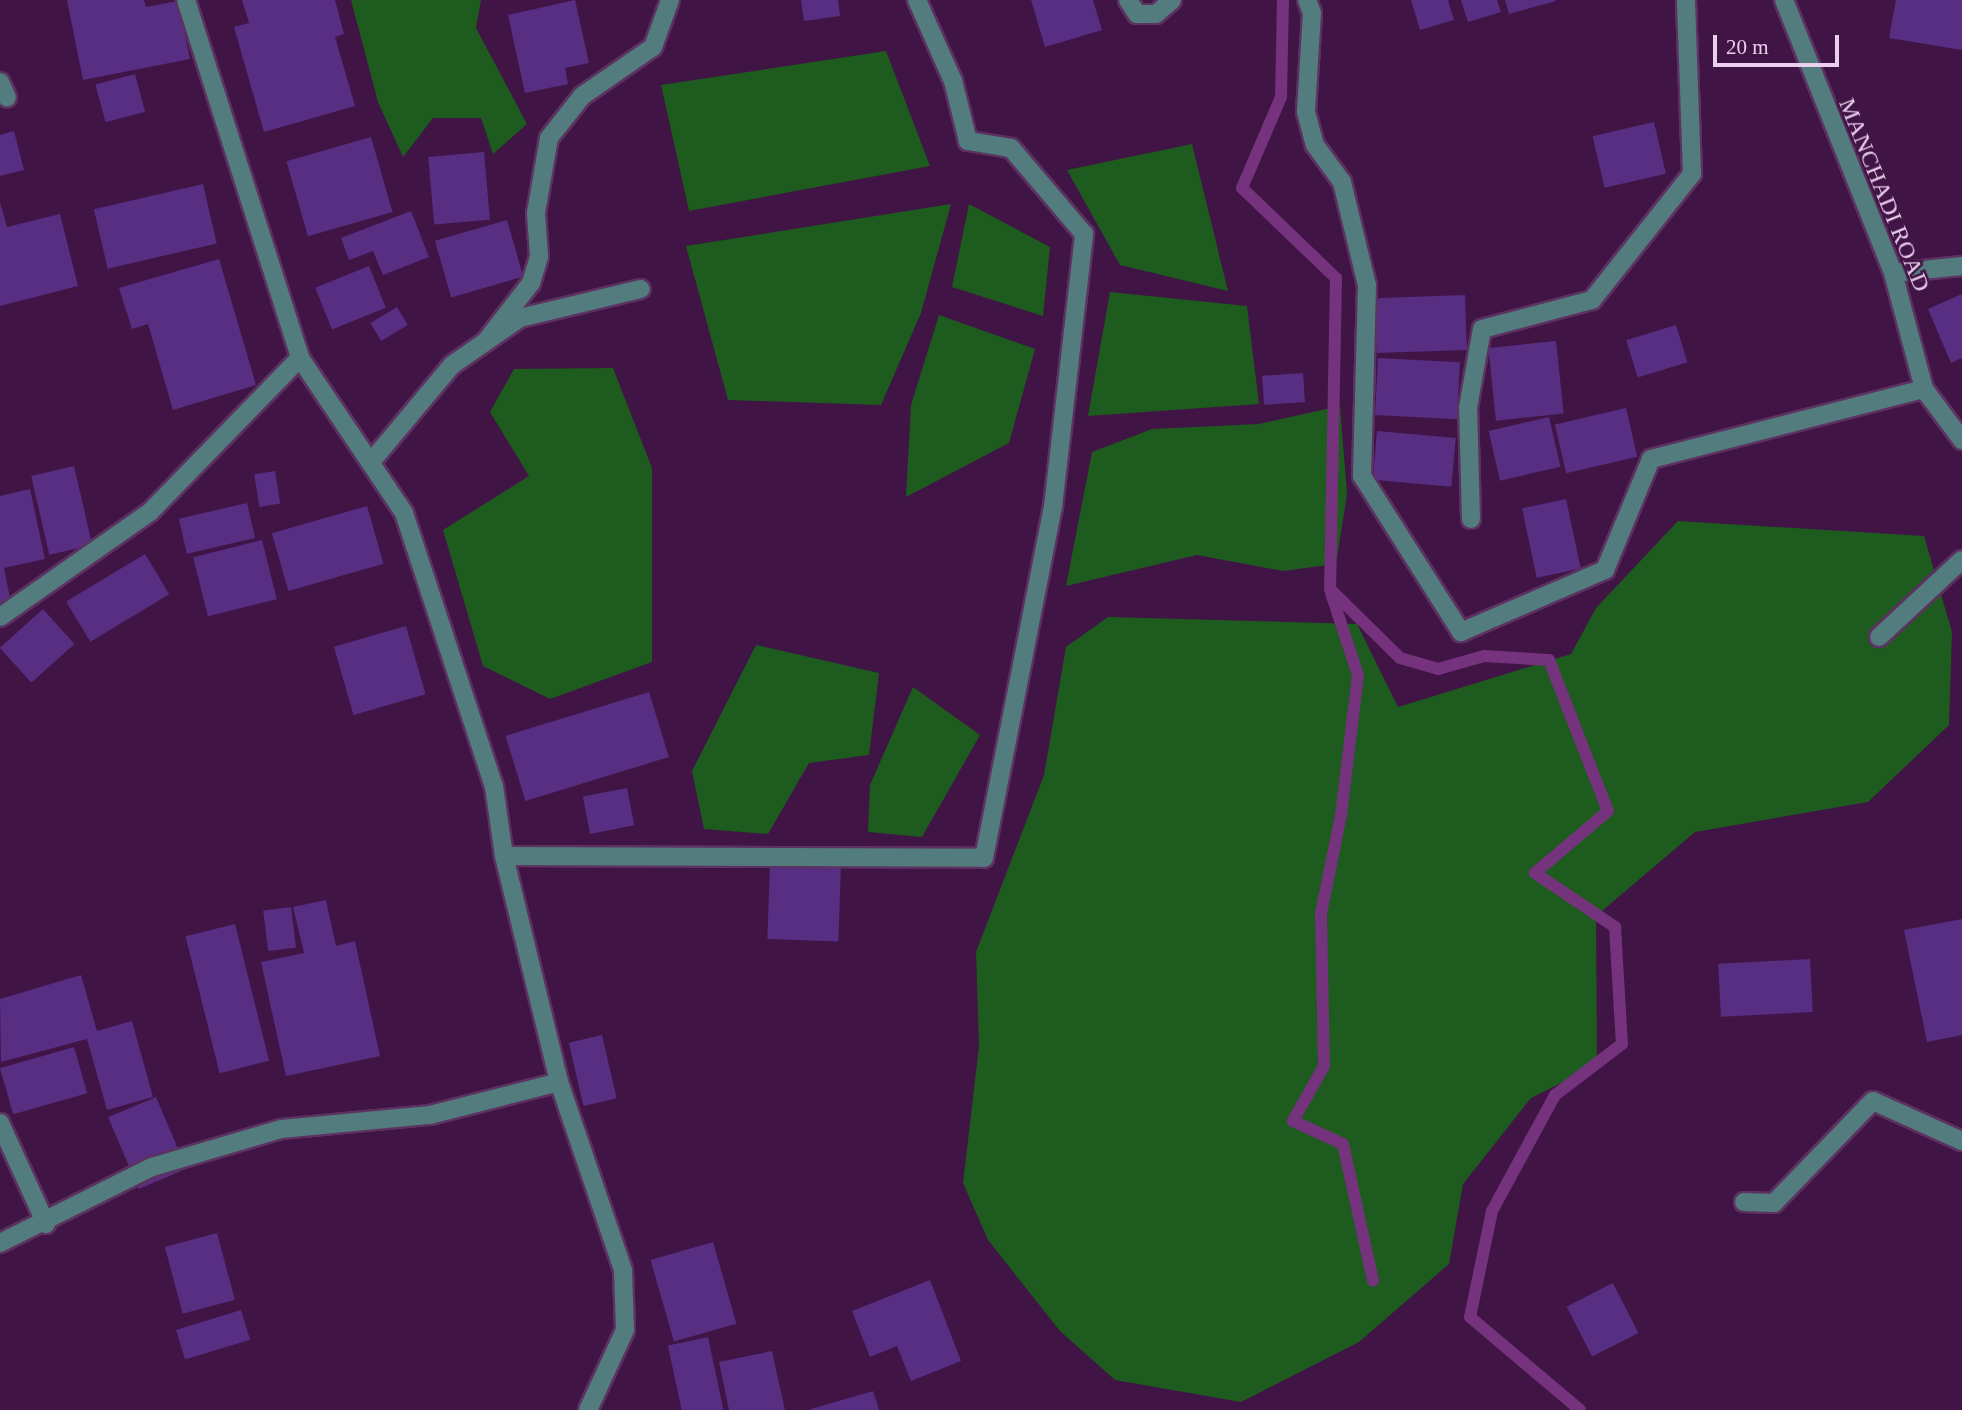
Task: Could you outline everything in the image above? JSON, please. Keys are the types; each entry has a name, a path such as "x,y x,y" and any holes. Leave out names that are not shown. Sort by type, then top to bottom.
{"street":[{"path":"186,0 300,358 404,513 494,786 504,856 559,1082 622,1270 625,1330 588,1410"},
{"path":"486,341 531,283 539,256 536,213 550,138 582,96 653,47 670,0"},
{"path":"504,856 984,858 1020,699 1053,507 1084,234 1011,148 968,141 953,81 917,0"},
{"path":"1128,0 1137,14 1156,14 1172,0"},
{"path":"1307,0 1312,13 1306,111 1315,145 1342,182 1367,285 1362,476 1461,632 1605,570 1651,459 1924,389"},
{"path":"1471,519 1468,408 1482,329 1592,300 1692,174 1686,0"},
{"name":"MANCHADI ROAD","path":"1784,0 1893,273 1924,389 1962,440"},
{"path":"1893,273 1962,266"},
{"path":"370,462 452,365 520,318 641,289"},
{"path":"0,617 150,512 300,358"},
{"path":"1879,638 1962,559"},
{"path":"0,1243 46,1224 152,1167 281,1129 430,1115 559,1082"},
{"path":"1744,1202 1774,1203 1873,1101 1962,1141"},
{"path":"0,1123 46,1224"}],"green space":[{"path":"351,0 481,0 476,28 527,124 493,154 481,118 433,118 403,157 378,102"},
{"path":"886,51 930,166 689,211 661,85"},
{"path":"1192,144 1228,291 1120,265 1067,170"},
{"path":"951,204 921,313 881,405 728,400 686,246"},
{"path":"969,204 1050,247 1043,316 952,287"},
{"path":"1110,292 1247,306 1259,404 1088,416"},
{"path":"939,315 1035,349 1009,443 906,497 911,405"},
{"path":"613,368 652,468 652,662 550,699 483,666 443,530 529,476 490,412 514,369"},
{"path":"1340,406 1347,494 1336,564 1283,571 1197,555 1066,586 1092,452 1152,429 1259,424"},
{"path":"1678,521 1924,536 1952,632 1949,725 1868,802 1695,832 1596,916 1597,1065 1531,1098 1463,1184 1449,1264 1359,1342 1241,1402 1115,1380 1060,1331 988,1240 963,1183 979,1046 976,952 1044,775 1066,647 1108,617 1357,624 1398,707 1571,654 1596,608"},
{"path":"756,645 879,673 869,755 809,763 768,834 704,829 692,771"},
{"path":"913,687 980,735 922,837 868,832 870,785"}],"building":[{"path":"67,0 144,0 146,7 178,1 190,59 83,80"},
{"path":"242,0 335,0 344,34 335,37 355,106 264,132 234,27 249,23"},
{"path":"575,0 589,63 565,68 568,84 525,93 508,15"},
{"path":"801,0 838,0 840,16 804,21"},
{"path":"1031,0 1093,0 1102,30 1045,47"},
{"path":"1411,0 1448,0 1454,20 1420,30"},
{"path":"1461,0 1497,0 1501,12 1468,22"},
{"path":"1505,0 1555,0 1556,1 1509,14"},
{"path":"1896,0 1962,0 1962,50 1889,38"},
{"path":"135,74 145,112 105,122 95,85"},
{"path":"1654,122 1666,174 1605,188 1593,136"},
{"path":"14,131 24,170 0,176 0,135"},
{"path":"371,137 392,212 308,236 286,161"},
{"path":"484,152 490,220 434,225 428,157"},
{"path":"203,184 217,243 108,269 94,209"},
{"path":"0,202 7,227 60,214 78,286 0,306"},
{"path":"411,211 429,257 383,275 373,251 349,260 341,238"},
{"path":"507,220 523,277 451,297 435,241"},
{"path":"219,259 256,385 173,410 148,324 132,329 119,288"},
{"path":"369,266 386,308 332,329 315,288"},
{"path":"1962,294 1962,358 1951,363 1928,309"},
{"path":"1465,295 1467,350 1377,353 1375,298"},
{"path":"397,307 408,325 381,341 370,323"},
{"path":"1676,325 1687,362 1638,377 1626,340"},
{"path":"1556,341 1564,414 1496,421 1488,348"},
{"path":"1378,358 1460,362 1457,419 1375,415"},
{"path":"1303,373 1305,402 1264,405 1262,376"},
{"path":"1626,408 1637,457 1566,473 1555,424"},
{"path":"1549,417 1560,467 1500,481 1489,431"},
{"path":"1377,431 1456,438 1451,487 1373,480"},
{"path":"74,466 92,545 49,555 31,476"},
{"path":"275,471 280,504 259,507 254,474"},
{"path":"30,489 45,559 4,568 11,603 0,605 0,496"},
{"path":"1566,499 1581,568 1537,578 1522,508"},
{"path":"247,503 255,538 187,554 179,519"},
{"path":"367,506 384,564 288,591 272,533"},
{"path":"262,540 277,599 208,616 193,557"},
{"path":"145,554 169,594 90,642 66,601"},
{"path":"43,609 74,644 31,683 0,648"},
{"path":"406,626 426,694 353,715 334,647"},
{"path":"649,692 669,757 525,801 506,736"},
{"path":"627,788 634,825 590,834 583,797"},
{"path":"770,864 841,866 838,941 767,939"},
{"path":"326,900 336,946 355,941 380,1056 286,1076 261,962 304,953 293,907"},
{"path":"291,907 296,948 268,951 263,910"},
{"path":"1962,919 1962,1035 1927,1042 1904,930"},
{"path":"235,924 269,1061 220,1073 186,936"},
{"path":"1810,959 1813,1012 1721,1017 1718,964"},
{"path":"81,975 97,1031 132,1021 153,1097 107,1110 87,1039 1,1062 0,999"},
{"path":"602,1035 617,1098 583,1106 569,1043"},
{"path":"74,1047 87,1093 13,1114 0,1068"},
{"path":"156,1097 186,1169 139,1189 108,1117"},
{"path":"217,1233 235,1300 183,1314 165,1247"},
{"path":"713,1242 736,1324 674,1342 651,1260"},
{"path":"930,1280 961,1361 911,1381 897,1346 870,1357 852,1311"},
{"path":"1613,1283 1638,1333 1592,1357 1567,1307"},
{"path":"241,1310 250,1340 185,1360 176,1330"},
{"path":"708,1337 724,1410 682,1410 668,1346"},
{"path":"772,1351 785,1410 729,1410 719,1362"},
{"path":"873,1391 879,1410 811,1410 811,1409"}],"waterway":[{"path":"1283,0 1281,97 1242,188 1336,278 1330,589 1400,658 1438,669 1484,656 1549,660 1608,811 1535,873 1615,927 1622,1044 1555,1095 1492,1211 1470,1317 1580,1410"},
{"path":"1331,593 1358,675 1341,815 1321,913 1324,1066 1293,1121 1343,1144 1373,1281"}]}
